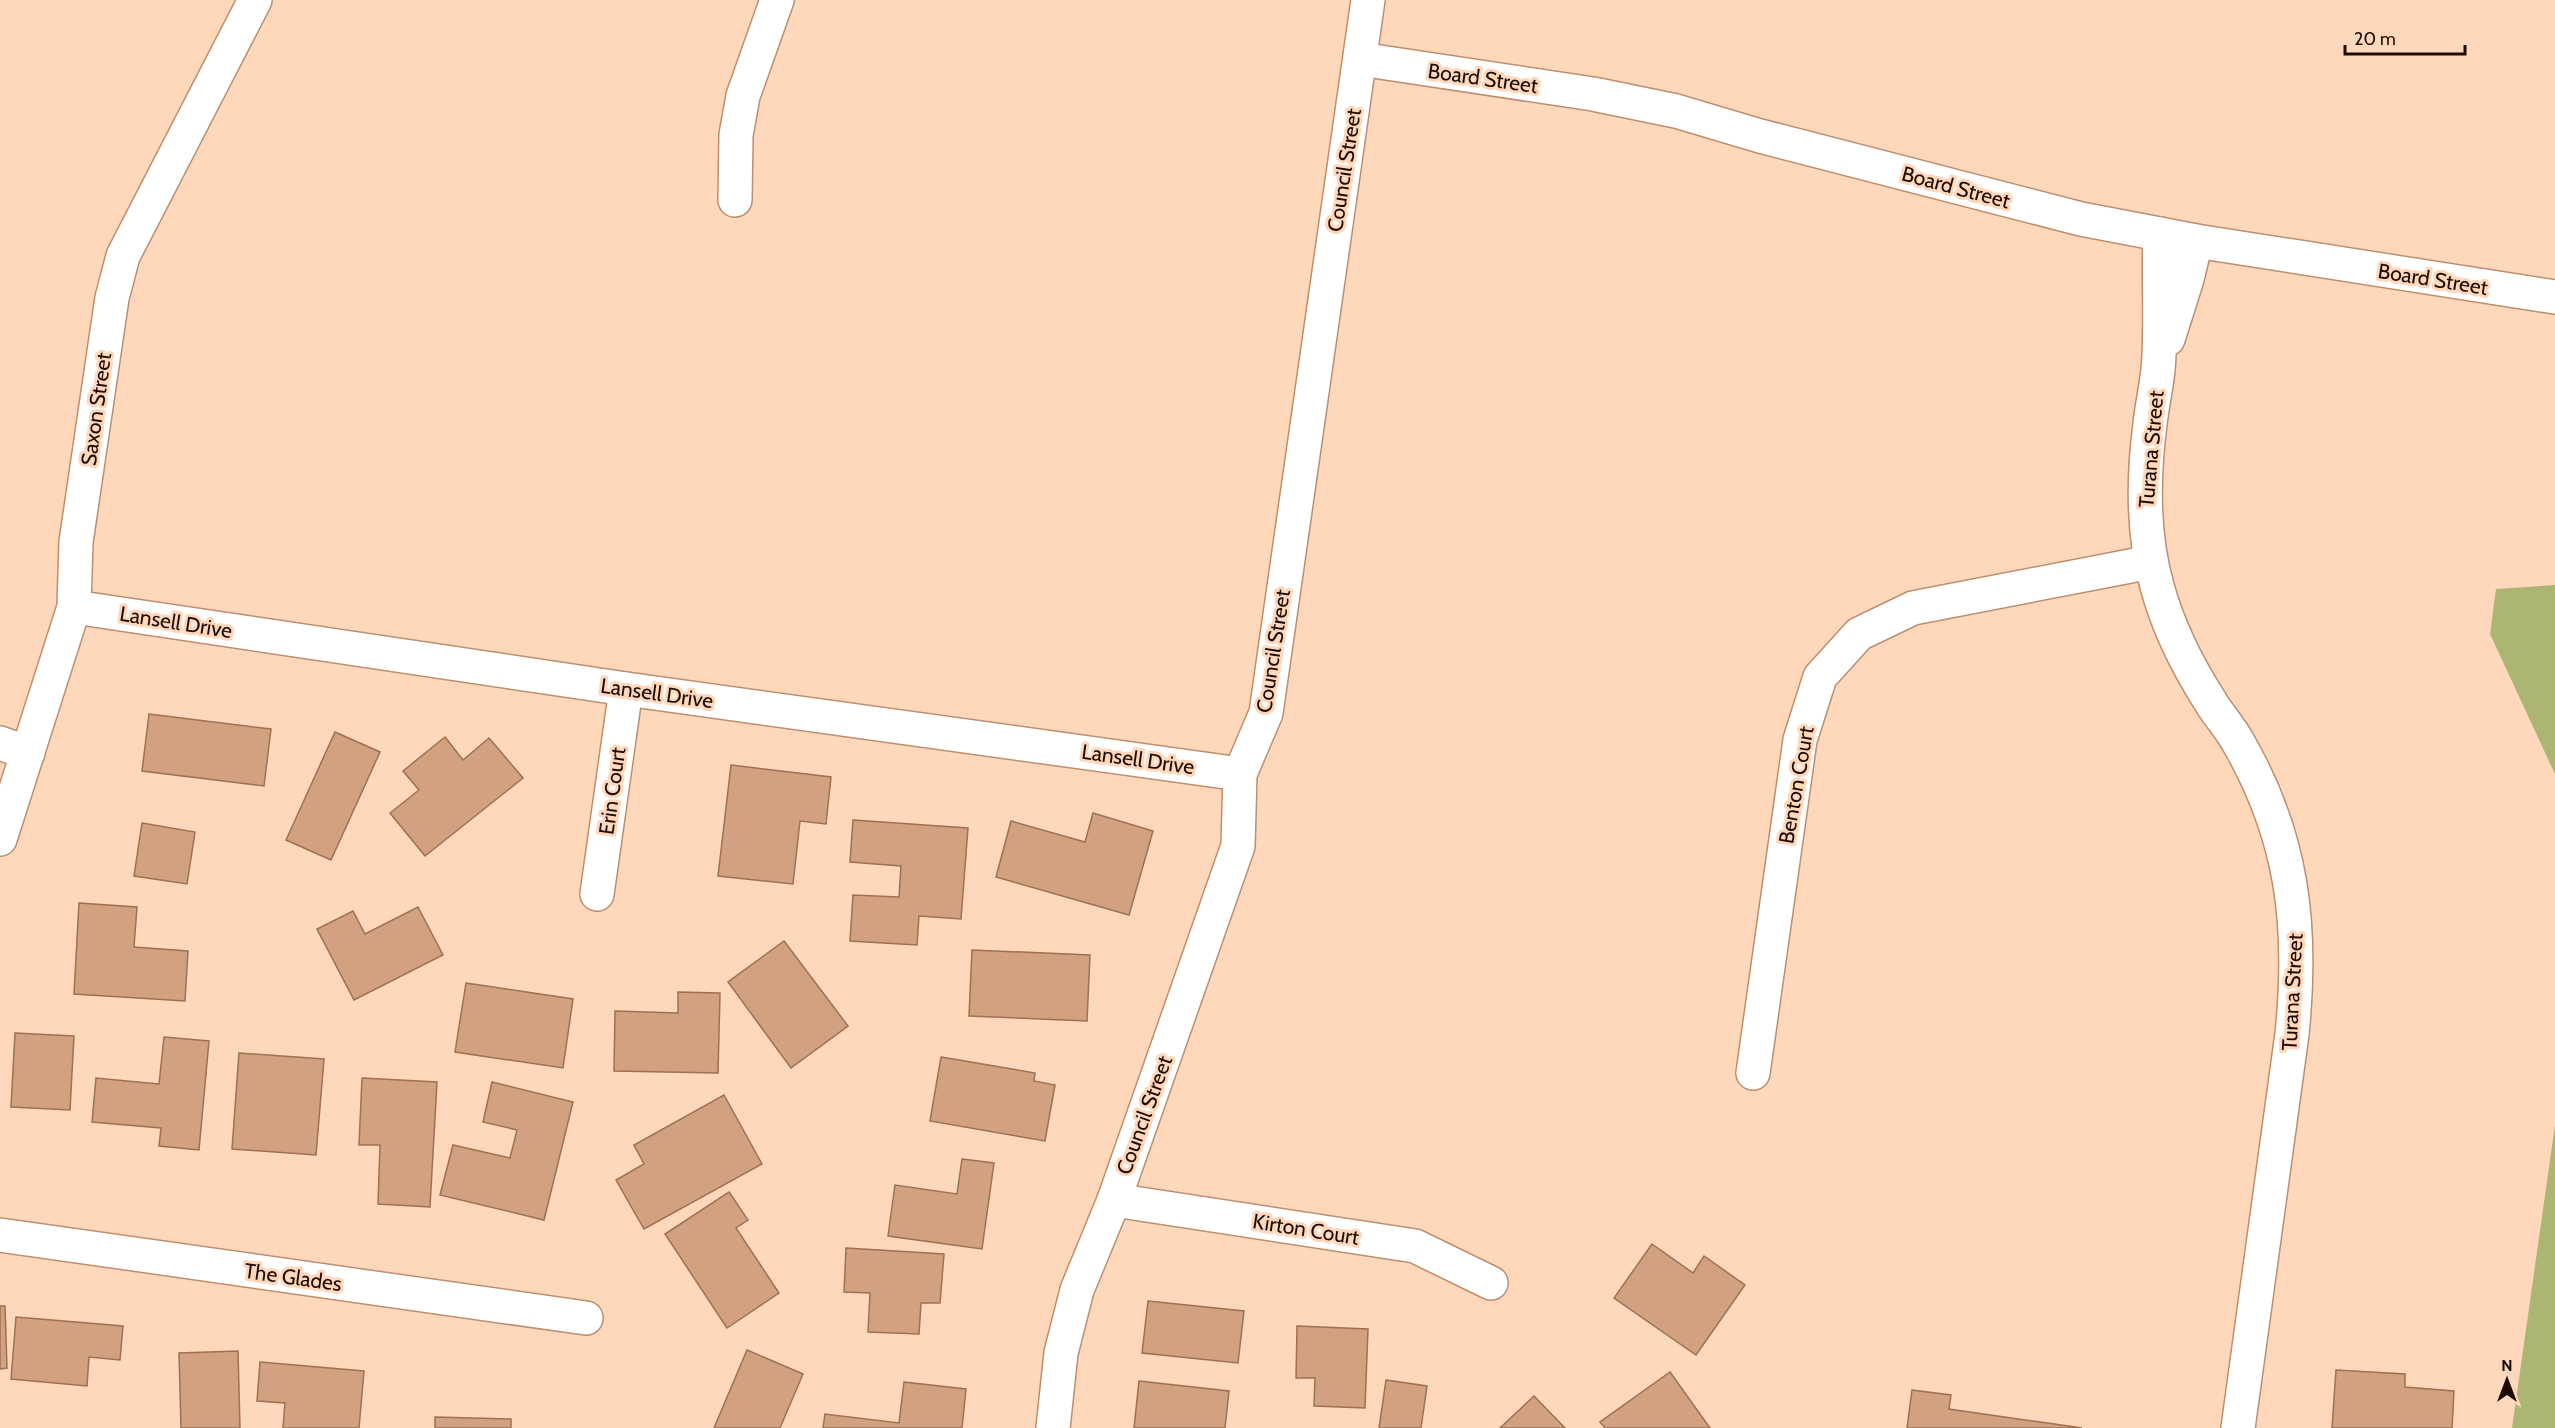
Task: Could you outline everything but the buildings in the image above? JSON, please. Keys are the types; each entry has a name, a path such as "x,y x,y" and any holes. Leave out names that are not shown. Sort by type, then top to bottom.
{"street":[{"name":"Saxon Street","path":"0,839 14,748 74,607 76,542 112,298 123,256 255,0"},
{"path":"735,200 736,135 743,96 777,0"},
{"name":"Council Street","path":"1053,1428 1061,1353 1077,1290 1113,1200 1238,846 1240,774 1266,713 1368,0"},
{"name":"Board Street","path":"1360,59 1593,94 1676,111 1760,136 2081,219 2196,241 2555,297"},
{"name":"Turana Street","path":"2160,234 2158,370 2145,470 2145,511 2151,562 2160,597 2193,675 2254,770 2270,809 2289,870 2295,911 2297,986 2292,1034 2238,1428"},
{"name":"Turana Street","path":"2158,370 2187,279 2196,241"},
{"name":"Benton Court","path":"1753,1073 1800,740 1820,677 1859,634 1913,608 2151,562"},
{"name":"Lansell Drive","path":"74,607 626,689 1240,774"},
{"name":"Erin Court","path":"597,894 626,689"},
{"name":"Kirton Court","path":"1113,1200 1415,1246 1491,1283"},
{"name":"The Glades","path":"0,1235 586,1318"}],"green space":[{"path":"2555,585 2555,774 2490,634 2496,589"},
{"path":"2555,1125 2555,1428 2512,1428"}]}
